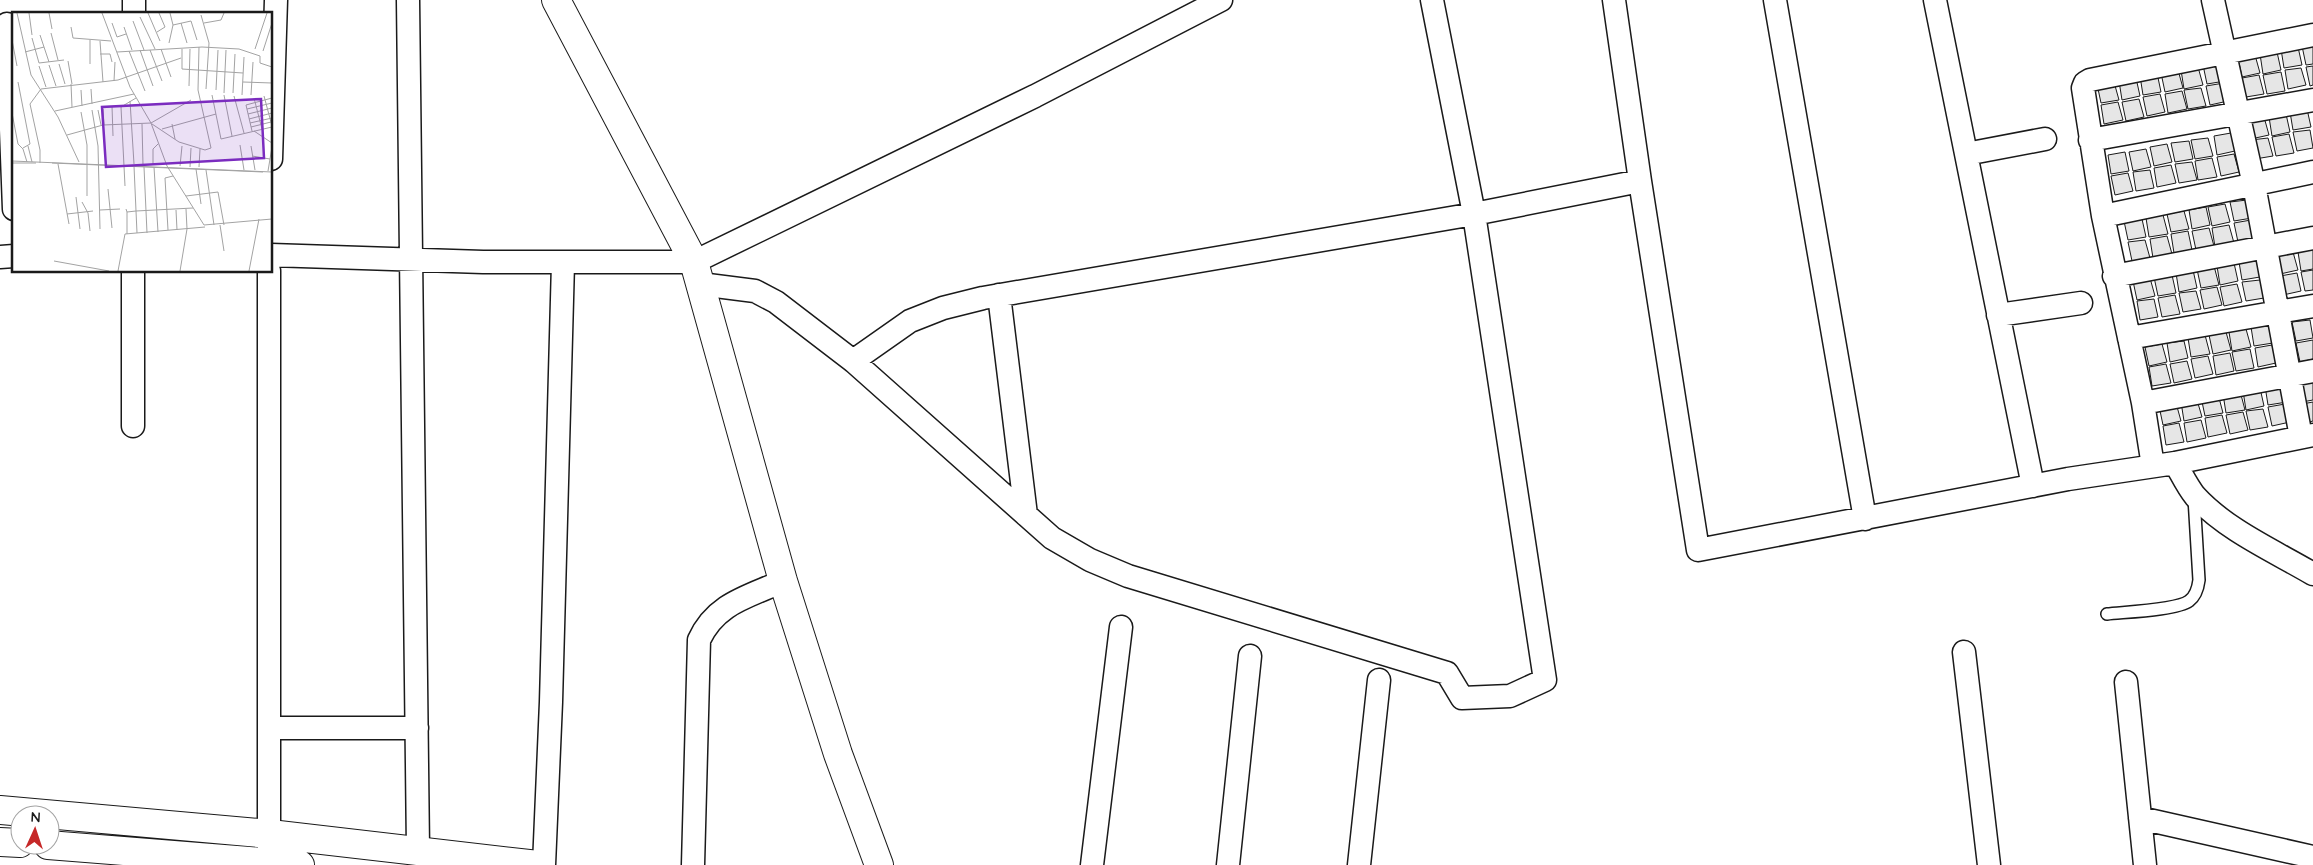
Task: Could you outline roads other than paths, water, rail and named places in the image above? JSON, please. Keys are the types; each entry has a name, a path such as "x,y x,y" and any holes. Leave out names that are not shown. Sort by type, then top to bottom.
{"street":[{"path":"272,128 276,0"},
{"path":"408,0 418,850"},
{"path":"556,0 697,273 783,581 838,754 880,865"},
{"path":"697,273 1221,0"},
{"path":"272,255 563,263 697,273 756,291 776,302 852,360 1052,538 1090,560 1128,576 1447,672 1462,698 1510,696 1545,680 1474,214 1432,0"},
{"path":"1614,0 1640,181 1698,550 2307,436 2290,376 2254,185 2213,0"},
{"path":"1775,0 1865,519"},
{"path":"1935,0 2032,486"},
{"path":"7,24 12,156"},
{"path":"2313,35 2090,80 2085,83 2083,96 2114,276 2143,403 2164,464 2209,510 2241,532 2313,574"},
{"path":"2090,140 2238,115 2313,100"},
{"path":"1966,154 2045,139"},
{"path":"2103,216 2313,172"},
{"path":"852,360 910,321 943,308 999,295 1474,214 1640,181"},
{"path":"2114,276 2313,238"},
{"path":"544,865 551,702 563,263"},
{"path":"133,272 133,426"},
{"path":"269,272 269,863"},
{"path":"999,295 1026,515"},
{"path":"1998,315 2081,303"},
{"path":"2129,338 2313,306"},
{"path":"2143,403 2313,371"},
{"path":"693,865 699,640 706,625 720,610 783,581"},
{"path":"1092,865 1122,626"},
{"path":"1964,652 1990,865"},
{"path":"1228,865 1250,656"},
{"path":"1359,865 1379,680"},
{"path":"2126,682 2145,865"},
{"path":"270,728 417,728"},
{"path":"0,810 270,834 538,865"},
{"path":"2140,818 2313,857"},
{"path":"60,846 300,865"}],"lane":[{"path":"2107,614 2176,606 2189,602 2197,592 2199,580 2194,494"}]}
